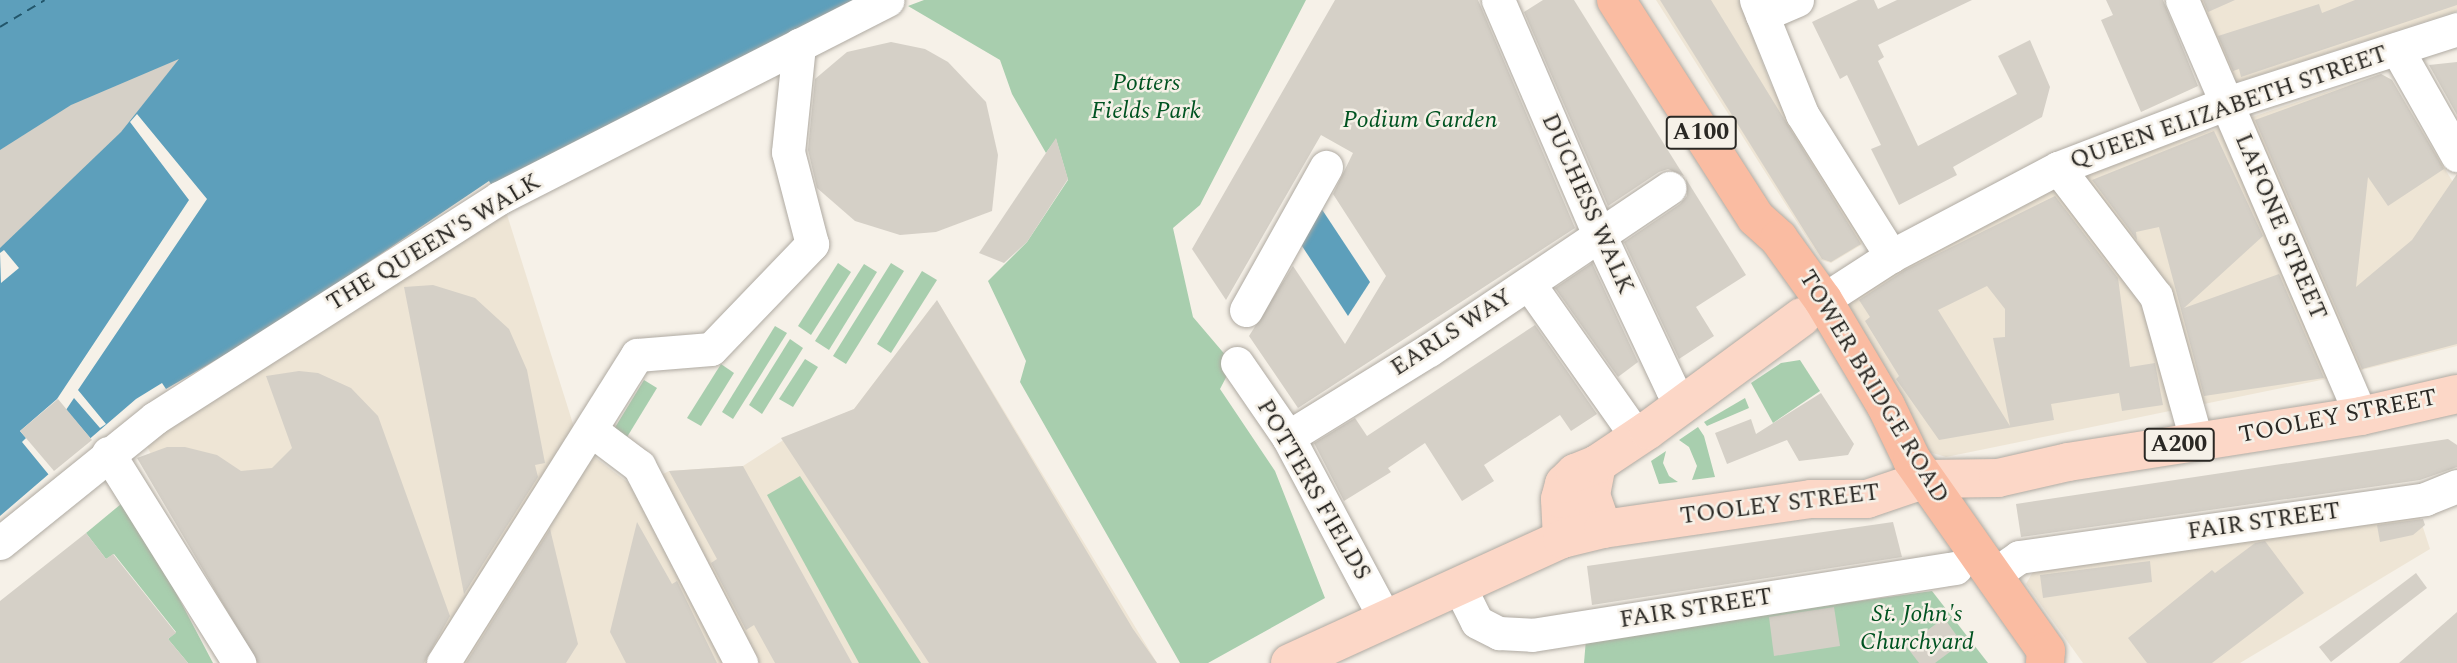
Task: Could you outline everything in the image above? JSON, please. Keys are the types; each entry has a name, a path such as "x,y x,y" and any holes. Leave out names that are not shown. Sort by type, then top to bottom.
{"highway":[{"name":"TOWER BRIDGE ROAD","path":"1616,0 1758,221 1779,239 1812,309 1915,483 1989,567 2046,652 2045,663"},
{"name":"TOWER BRIDGE ROAD","path":"1989,567 2029,663"}],"main road":[{"path":"1562,539 1558,511 1564,484 1575,472 1597,464 1637,437 1812,309"},
{"name":"TOOLEY STREET","path":"1290,663 1562,539 1603,529 1811,499 1867,499 1915,483 1998,478 2361,416 2457,394"},
{"path":"1597,464 1591,495 1603,529"}],"street":[{"name":"THE QUEEN'S WALK","path":"0,543 108,453 499,198 887,0"},
{"name":"DUCHESS WALK","path":"1498,0 1599,234 1672,389 1683,405"},
{"path":"1797,0 1759,8 1802,114 1891,256"},
{"name":"LAFONE STREET","path":"2182,0 2361,416"},
{"name":"QUEEN ELIZABETH STREET","path":"1812,309 1891,256 2058,168 2227,103 2457,29"},
{"path":"443,663 637,355 711,349 812,244 788,152 799,45"},
{"path":"2397,49 2457,155"},
{"path":"1246,310 1326,167"},
{"path":"2058,168 2156,296 2197,443"},
{"path":"1529,284 1669,188"},
{"name":"EARLS WAY","path":"1287,437 1529,284 1637,437"},
{"name":"POTTERS FIELDS","path":"1237,363 1287,437 1385,619"},
{"path":"585,438 639,466 741,663"},
{"path":"108,453 239,663"},
{"name":"FAIR STREET","path":"1459,586 1478,622 1499,633 1532,635 2425,499 2457,486"}],"shaded area":[{"path":"1656,0 1739,0 1770,83 1864,237 1861,245 1831,263 1821,260"},
{"path":"2199,0 2457,0 2457,11 2234,83"},
{"path":"2381,74 2392,80 2457,189 2457,346 2326,379 1946,457 1926,451 1842,313 1849,292 2048,185"},
{"path":"503,202 580,446 635,488 669,471 743,466 785,439 854,409 933,305 940,305 1157,663 248,663 142,435"},
{"path":"2417,509 2430,549 2240,663 2083,663 2026,584 2034,570"}],"green space":[{"name":"Potters Fields Park","path":"924,0 1306,0 1200,205 1173,228 1193,317 1233,364 1220,389 1275,471 1325,598 1208,663 1180,663 1020,382 1026,361 988,281 1027,242 1068,180 1056,139 1046,153 1012,94 1000,60 908,6"},
{"path":"838,263 851,272 811,335 798,326"},
{"path":"891,263 904,271 846,364 833,356"},
{"path":"864,264 877,272 829,350 815,341"},
{"path":"922,271 937,280 891,353 877,344"},
{"path":"775,326 787,333 733,419 722,412"},
{"path":"790,339 803,348 762,414 749,405"},
{"path":"805,359 818,367 793,407 779,399"},
{"path":"1800,360 1820,391 1773,423 1751,383 1781,363"},
{"path":"721,364 734,373 701,426 687,418"},
{"path":"644,380 657,388 624,442 611,434"},
{"path":"1745,398 1749,408 1707,426 1704,422"},
{"path":"1698,427 1704,436 1715,477 1692,480 1697,466 1689,447 1679,440"},
{"path":"1666,451 1663,463 1669,476 1678,482 1659,484 1651,461"},
{"path":"800,476 921,663 859,663 767,495"},
{"path":"121,504 147,538 213,663 188,663 168,639 176,632 114,554 106,559 86,533"},
{"name":"St. John's Churchyard","path":"1932,591 1988,663 1584,663 1586,639"}],"water":[{"path":"0,0 857,0 492,186 489,181 271,328 166,389 162,383 136,399 0,516"},
{"path":"1321,208 1370,282 1348,316 1300,243"}],"pier":[{"path":"137,114 207,199 78,390 106,424 100,428 74,398 66,410 92,440 49,475 22,442 26,438 20,431 57,399 189,200 130,122"},
{"path":"4,250 19,268 1,283 0,253"}],"building":[{"path":"1335,0 1478,0 1575,228 1298,408 1249,336 1293,266 1345,344 1386,276 1333,194 1353,153 1321,135 1226,300 1192,249"},
{"path":"1543,0 1574,0 1684,176 1668,169 1659,172 1608,206 1524,12"},
{"path":"1660,0 1711,0 1861,244 1831,262 1822,259"},
{"path":"1858,0 1874,0 1878,9 1897,0 1972,0 1878,45 1884,57 1878,61 1918,146 2017,94 1998,56 2030,40 2050,87 2042,117 1953,167 1957,175 1899,205 1871,149 1881,145 1847,75 1840,79 1812,22"},
{"path":"2106,0 2163,0 2198,86 2141,112 2101,20 2113,15"},
{"path":"2203,0 2235,0 2208,12"},
{"path":"2355,0 2457,0 2457,5 2241,77 2239,69 2233,71 2218,36 2319,4 2322,13"},
{"path":"891,42 925,49 948,62 986,102 998,155 992,211 936,232 900,235 855,221 817,188 808,150 815,79 847,52"},
{"path":"179,59 121,132 0,248 0,150 71,105"},
{"path":"2457,62 2457,115 2429,65"},
{"path":"2381,74 2392,80 2444,169 2388,206 2368,177 2356,287 2412,240 2457,174 2457,344 2362,369 2255,120"},
{"path":"2214,131 2263,236 2184,308 2279,274 2324,378 2204,396 2159,227 2136,232 2137,240 2092,180"},
{"path":"1056,138 1068,179 1027,242 1004,263 979,253"},
{"path":"1686,179 1746,275 1696,307 1714,336 1679,359 1624,242 1680,204 1687,196"},
{"path":"2055,196 2118,278 2130,367 2155,363 2163,405 2122,411 2119,393 2051,404 2054,420 1939,440 1896,379 1899,376 1865,321 1870,317 1859,300 1905,270","holes":["1987,286 2005,309 2005,337 1993,338 2010,426 1938,310"]},
{"path":"1592,263 1638,362 1618,377 1555,288"},
{"path":"433,285 475,298 509,329 527,370 545,463 535,465 538,477 464,594 404,287"},
{"path":"937,300 1133,629 1157,663 929,663 781,438 854,409"},
{"path":"1535,325 1597,414 1571,431 1560,415 1484,465 1494,481 1462,501 1425,443 1388,468 1391,472 1344,501 1314,443 1355,418 1367,436"},
{"path":"299,371 318,373 351,388 378,416 450,616 424,663 258,663 137,458 167,447 185,447 217,455 241,471 272,468 292,448 266,376"},
{"path":"1821,393 1854,444 1848,455 1799,461 1787,440 1727,464 1715,433 1751,419 1756,434"},
{"path":"58,399 92,440 54,471 20,431"},
{"path":"2448,439 2457,445 2457,467 2420,480 2021,537 2016,504"},
{"path":"743,466 852,663 775,663 754,625 746,630 711,563 717,559 669,471"},
{"path":"2423,519 2425,525 2413,535 2380,542 2377,525"},
{"path":"637,522 672,584 677,581 717,663 626,663 610,632"},
{"path":"1893,522 1902,557 1592,605 1587,566"},
{"path":"550,529 578,644 566,663 466,663"},
{"path":"86,533 106,559 113,554 176,633 168,639 188,663 0,663 0,601"},
{"path":"2265,541 2304,593 2212,663 2147,663 2128,638 2212,570 2215,573 2255,543"},
{"path":"2150,561 2152,582 2043,598 2040,575"},
{"path":"2416,573 2427,588 2331,662 2319,647"},
{"path":"1834,607 1840,646 1774,656 1769,617"},
{"path":"2457,612 2457,663 2399,663"},
{"path":"1944,618 1962,643 1935,663 1919,663 1906,646"}],"ferry route":[{"path":"0,27 45,0"}],"park label":[{"name":"Podium Garden","path":"1420,121"}]}
